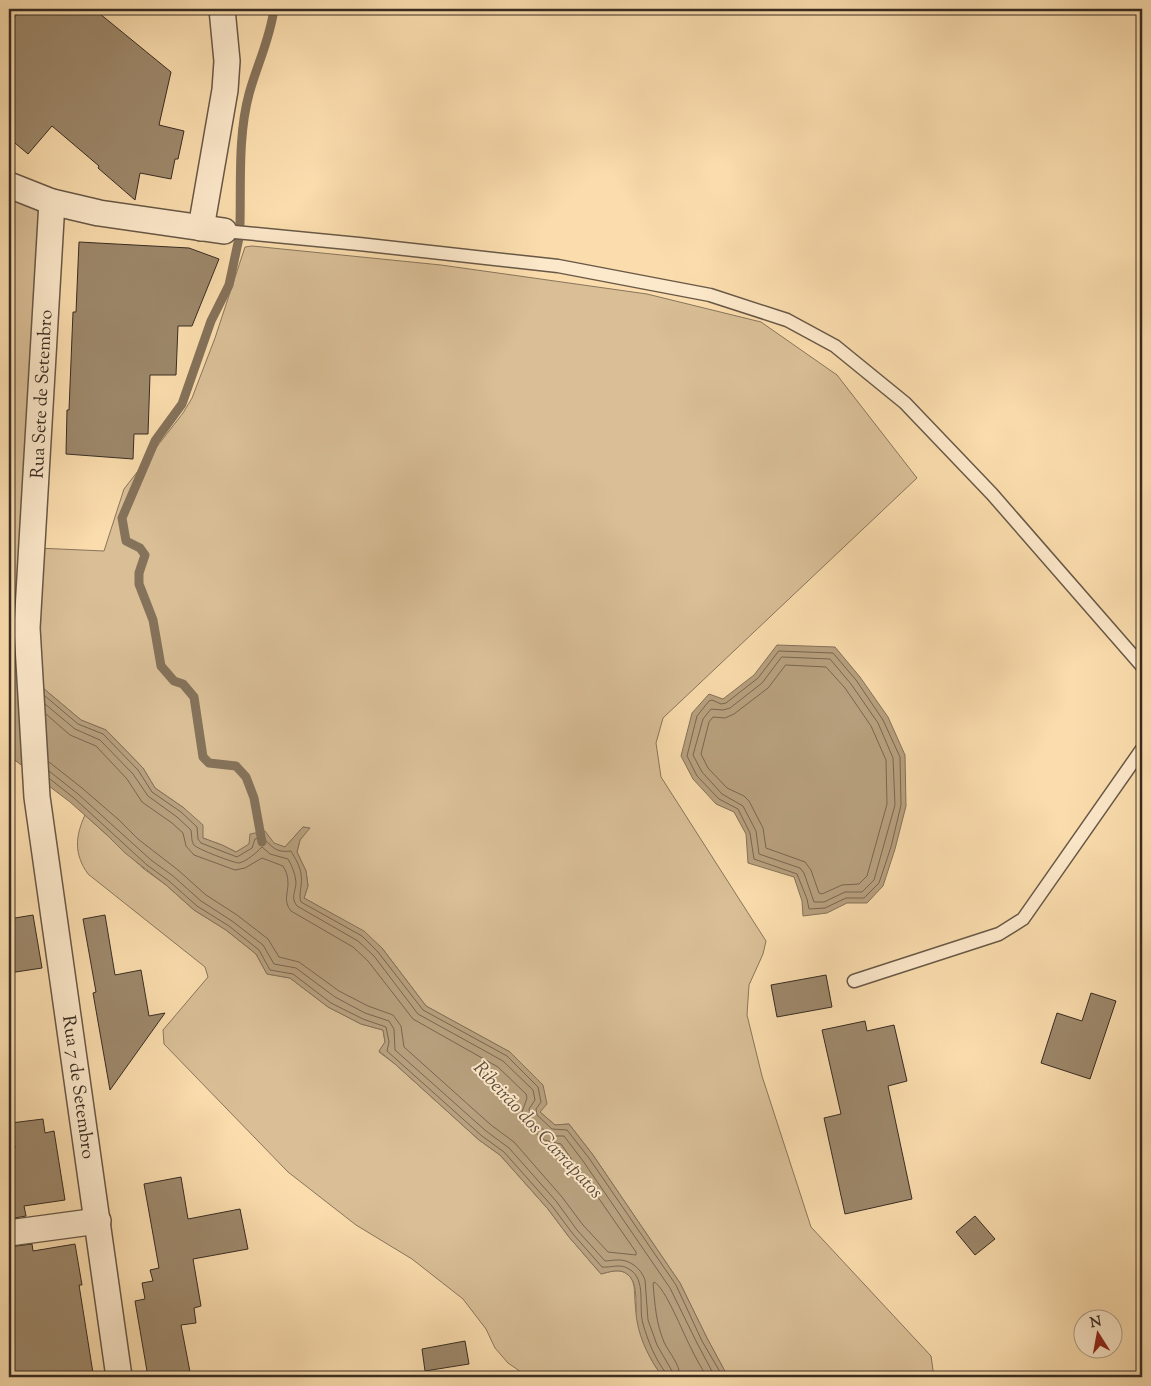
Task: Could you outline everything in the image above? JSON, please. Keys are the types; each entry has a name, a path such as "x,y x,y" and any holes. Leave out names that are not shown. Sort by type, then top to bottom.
{"street":[{"path":"9,185 52,202 99,213 213,229 227,61 222,9"},
{"name":"Rua Sete de Setembro","path":"29,662 27,628 52,202"},
{"name":"Rua 7 de Setembro","path":"29,662 38,797 119,1377"},
{"path":"9,1233 98,1221"}],"lane":[{"path":"213,229 349,242 558,266 710,296 787,320 834,346 905,403 992,494 1142,666"},
{"path":"854,981 999,934 1023,919 1142,749"}],"shaded area":[{"path":"9,187 50,205 23,609 9,594"},
{"path":"252,246 441,265 647,294 761,322 837,375 917,478 663,718 656,743 661,777 766,941 763,954 749,985 747,1015 762,1076 811,1227 931,1356 934,1377 728,1377 680,1283 593,1155 569,1124 555,1125 540,1112 510,1052 426,1006 382,948 341,919 304,898 308,886 306,871 297,852 300,840 309,828 303,827 285,847 260,844 236,852 203,838 184,808 155,788 143,768 106,730 81,720 37,683 37,548 104,551 124,489 183,413 192,398 215,338 245,247"},
{"path":"85,815 144,869 166,885 194,910 226,930 256,954 267,974 290,978 328,1007 361,1024 383,1030 385,1042 379,1052 395,1064 479,1140 500,1155 548,1209 601,1274 618,1271 624,1272 630,1277 634,1286 636,1312 643,1342 663,1377 522,1377 521,1372 508,1363 495,1348 486,1329 463,1299 412,1259 356,1225 288,1172 164,1044 163,1030 208,977 205,967 88,874 83,867 78,852 79,831"}],"water":[{"path":"777,645 835,647 860,677 888,717 905,755 906,806 895,849 883,886 867,903 847,903 827,913 803,916 802,901 794,877 748,863 746,834 734,812 716,804 693,779 681,756 692,713 709,694 723,699 754,675"},
{"name":"Ribeirão dos Carrapatos","path":"9,648 37,683 81,720 106,730 143,768 155,788 184,808 203,825 203,838 236,852 249,844 250,834 265,831 274,843 285,847 303,827 310,828 300,840 297,852 306,871 308,886 304,898 364,931 382,948 426,1006 510,1052 543,1085 547,1104 540,1112 555,1125 569,1124 593,1155 680,1283 728,1377 663,1377 650,1358 638,1328 635,1289 631,1278 621,1271 601,1274 548,1209 500,1155 479,1140 379,1051 385,1042 383,1030 361,1024 328,1007 290,978 267,974 256,954 226,930 194,910 125,853 70,802 12,758 9,753"}],"building":[{"path":"22,9 94,9 171,72 159,125 184,131 178,159 175,159 171,179 140,173 135,200 52,126 28,154 9,138 9,23"},
{"path":"79,242 189,248 219,259 192,326 178,326 176,375 150,375 148,434 134,434 133,459 66,454 73,312 76,312"},
{"path":"33,915 42,968 9,973 9,919"},
{"path":"105,915 115,975 141,970 149,1016 165,1013 110,1090 93,993 96,992 83,919"},
{"path":"826,975 832,1007 777,1017 771,985"},
{"path":"1091,993 1116,1001 1090,1079 1041,1063 1057,1013 1082,1021"},
{"path":"865,1021 867,1031 894,1025 907,1081 888,1086 912,1199 845,1214 824,1118 841,1114 822,1030"},
{"path":"43,1119 45,1133 54,1131 65,1200 24,1206 26,1216 9,1219 9,1149 15,1148 11,1123"},
{"path":"181,1177 188,1219 240,1209 248,1249 193,1259 201,1306 194,1308 196,1323 181,1325 191,1377 148,1377 135,1301 145,1299 142,1283 153,1281 150,1270 159,1268 144,1184"},
{"path":"975,1216 995,1239 975,1255 956,1232"},
{"path":"32,1244 33,1251 75,1244 82,1285 79,1285 93,1373 67,1377 9,1377 9,1247"},
{"path":"465,1341 469,1364 425,1371 422,1349"}],"waterway":[{"path":"240,224 241,158 245,110 270,31 274,9"},
{"path":"239,238 229,285 211,321 182,404 155,441 122,518 126,541 140,548 145,555 139,573 139,584 153,620 161,666 174,681 183,684 194,697 203,757 209,763 236,766 246,777 254,798 262,842"}]}
